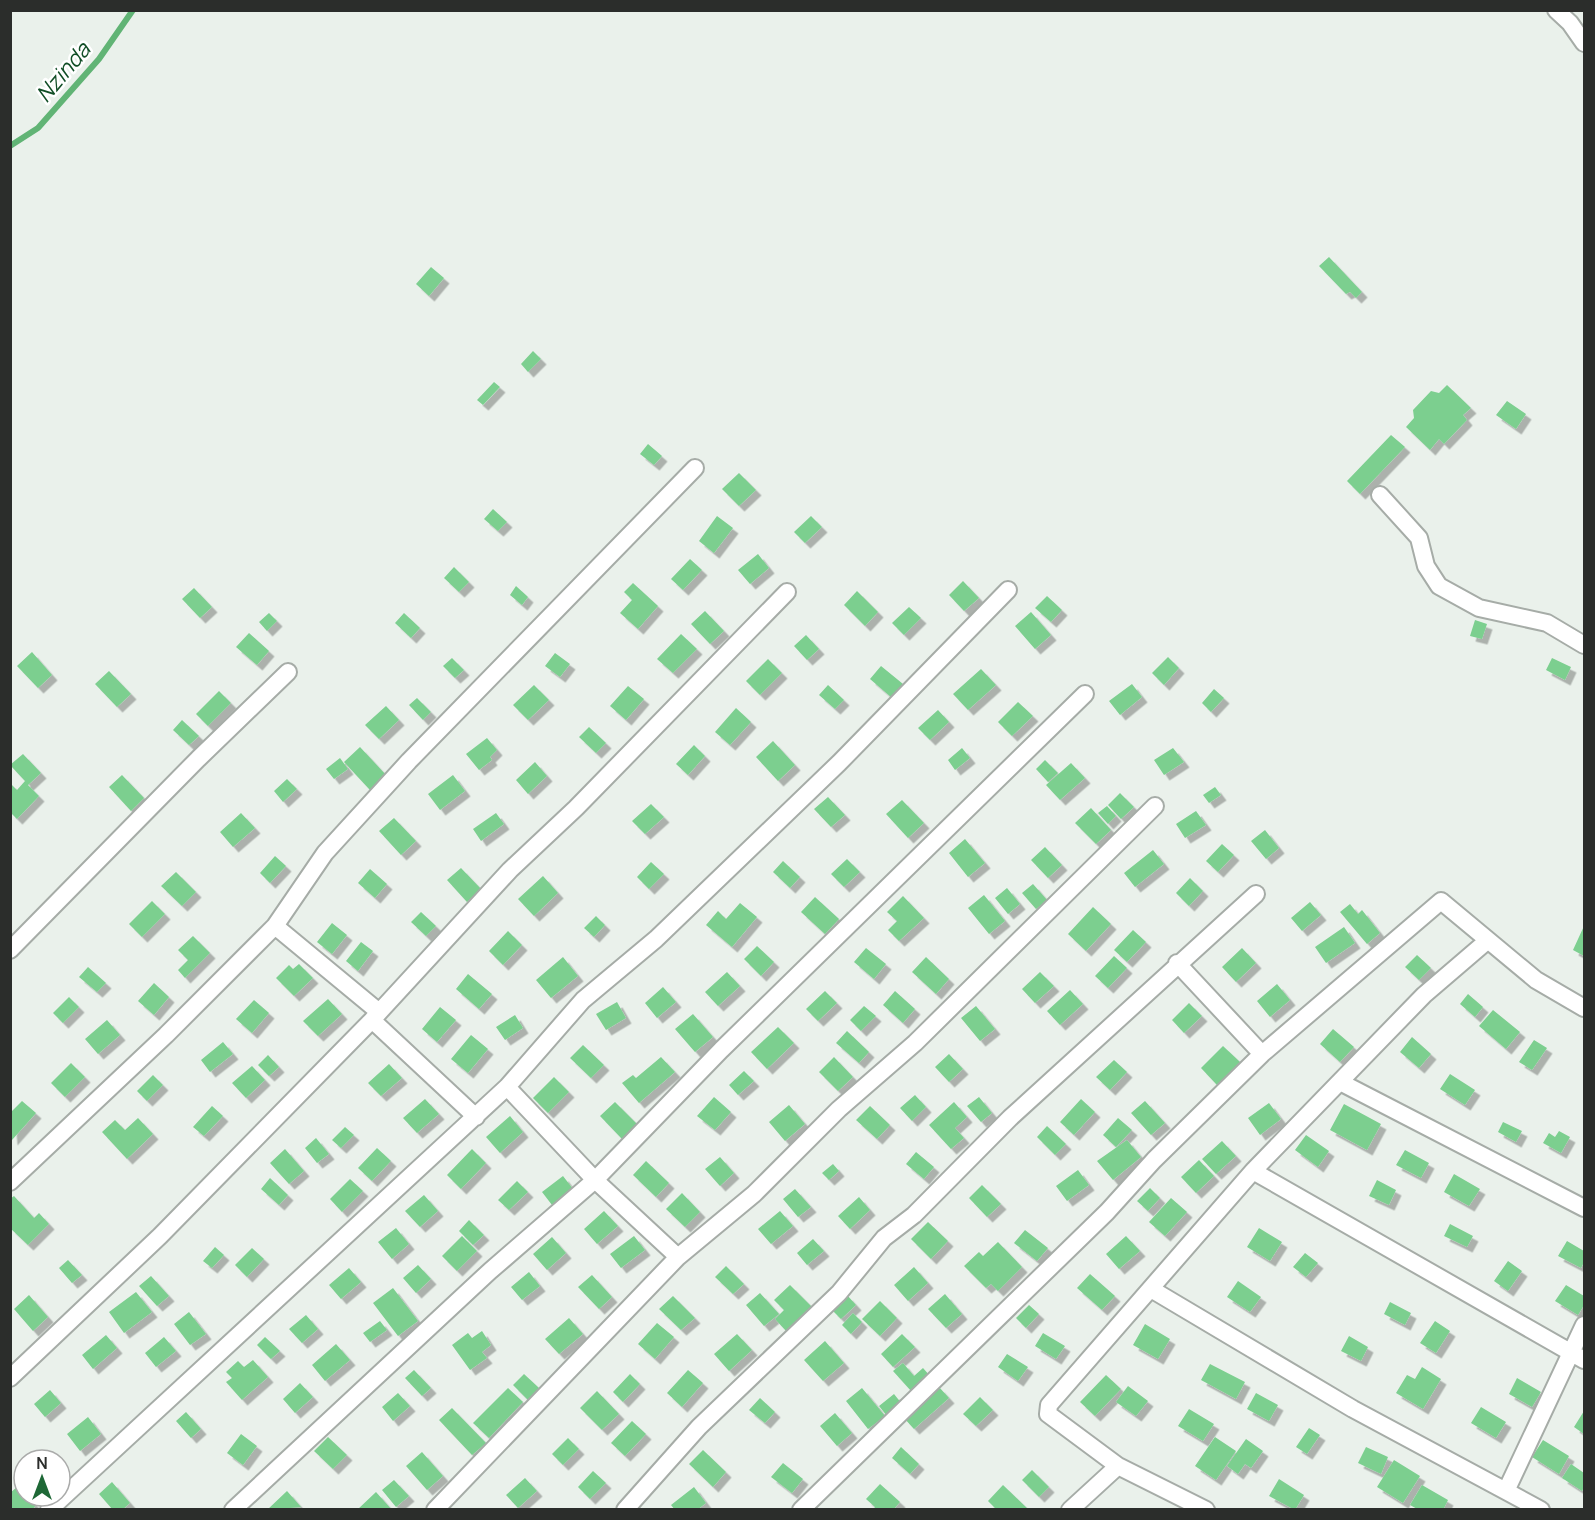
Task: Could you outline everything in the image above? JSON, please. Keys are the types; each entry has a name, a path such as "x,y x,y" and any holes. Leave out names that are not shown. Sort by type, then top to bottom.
{"street":[{"path":"1556,10 1570,23 1584,43"},
{"path":"10,1182 166,1035 275,926 325,853 409,761 694,468"},
{"path":"1380,495 1419,538 1426,566 1439,586 1479,608 1547,623 1584,645"},
{"path":"49,1509 476,1117 507,1087 583,1000 656,939 822,779 1008,590"},
{"path":"10,1378 160,1236 375,1016 510,870 576,808 787,592"},
{"path":"10,950 190,767 288,672"},
{"path":"232,1509 490,1270 595,1180 721,1050 1085,694"},
{"path":"435,1509 678,1257 754,1194 839,1109 915,1043 1155,806"},
{"path":"625,1509 699,1427 839,1293 884,1238 914,1215 1010,1119 1177,963 1256,894"},
{"path":"801,1509 1107,1212 1154,1160 1262,1054 1441,902 1536,980 1584,1008"},
{"path":"275,926 375,1016 476,1117"},
{"path":"1206,1509 1118,1466 1048,1414 1049,1405 1253,1171 1424,996 1487,941"},
{"path":"1177,963 1262,1054"},
{"path":"1340,1082 1584,1208"},
{"path":"507,1087 595,1180 678,1257"},
{"path":"1253,1171 1579,1356"},
{"path":"1151,1289 1353,1409 1541,1509"},
{"path":"1506,1491 1579,1356 1584,1325"},
{"path":"1070,1509 1118,1466"}],"building":[{"path":"1329,257 1362,292 1356,298 1350,292 1346,294 1319,266"},
{"path":"431,267 444,278 429,296 416,284"},
{"path":"533,351 541,359 528,372 521,364"},
{"path":"494,382 500,387 483,405 477,400"},
{"path":"1447,385 1471,408 1463,415 1467,420 1444,444 1439,439 1430,450 1406,427 1414,418 1413,410 1431,391 1439,393"},
{"path":"1507,401 1526,414 1516,429 1496,415"},
{"path":"1391,435 1405,447 1360,494 1347,481"},
{"path":"648,444 662,456 654,465 640,454"},
{"path":"739,473 756,490 739,506 722,489"},
{"path":"493,509 507,522 498,531 484,519"},
{"path":"717,516 733,528 714,553 699,541"},
{"path":"811,516 822,527 805,543 794,532"},
{"path":"758,554 769,568 750,584 738,570"},
{"path":"690,559 702,570 683,590 671,579"},
{"path":"454,567 469,582 459,592 444,578"},
{"path":"963,581 979,598 964,611 949,595"},
{"path":"633,583 658,606 638,629 620,613 632,600 624,592"},
{"path":"516,586 528,597 522,605 510,595"},
{"path":"194,588 212,607 200,618 182,599"},
{"path":"857,591 878,612 865,626 844,605"},
{"path":"1047,596 1062,610 1051,622 1035,608"},
{"path":"909,607 921,618 904,635 892,623"},
{"path":"705,611 724,631 710,644 691,624"},
{"path":"1031,612 1051,635 1035,649 1015,626"},
{"path":"269,613 277,621 267,631 259,622"},
{"path":"404,613 420,628 411,638 395,623"},
{"path":"1475,620 1487,624 1482,639 1470,636"},
{"path":"249,633 269,651 257,665 236,647"},
{"path":"681,634 697,649 673,673 657,659"},
{"path":"806,635 819,649 807,660 794,646"},
{"path":"32,652 52,675 38,688 17,666"},
{"path":"555,653 570,664 560,677 545,666"},
{"path":"1168,657 1179,668 1164,685 1152,673"},
{"path":"452,658 464,670 455,678 443,666"},
{"path":"1552,658 1571,667 1565,680 1546,670"},
{"path":"768,659 782,673 760,695 746,681"},
{"path":"881,666 903,684 891,697 870,679"},
{"path":"981,669 996,685 968,710 953,694"},
{"path":"109,671 131,694 117,707 95,684"},
{"path":"1132,684 1142,697 1120,715 1109,701"},
{"path":"534,685 549,700 528,720 513,705"},
{"path":"828,685 844,700 835,709 819,695"},
{"path":"628,686 644,699 626,720 610,706"},
{"path":"1214,689 1224,698 1211,712 1202,703"},
{"path":"219,691 231,703 208,726 196,714"},
{"path":"417,698 431,712 423,720 409,705"},
{"path":"1018,702 1033,716 1012,736 998,722"},
{"path":"386,706 399,720 379,739 365,725"},
{"path":"736,708 751,722 730,745 715,732"},
{"path":"938,710 949,722 930,740 918,728"},
{"path":"182,720 199,736 189,745 173,730"},
{"path":"589,727 606,743 596,753 579,737"},
{"path":"487,738 497,750 490,757 492,760 479,770 466,754"},
{"path":"773,741 795,765 778,781 756,757"},
{"path":"694,745 705,756 688,775 676,764"},
{"path":"360,747 386,775 370,790 344,762"},
{"path":"962,748 970,758 955,770 948,760"},
{"path":"1173,748 1184,762 1164,775 1154,760"},
{"path":"23,754 41,773 28,785 39,796 17,819 10,812 10,783 17,790 25,781 10,765"},
{"path":"340,758 348,769 334,779 326,769"},
{"path":"1045,760 1058,773 1048,782 1036,769"},
{"path":"535,762 547,776 528,794 516,780"},
{"path":"1071,763 1085,778 1060,800 1046,785"},
{"path":"122,775 144,798 131,811 109,787"},
{"path":"453,775 465,791 440,810 428,794"},
{"path":"287,779 297,789 283,802 274,791"},
{"path":"1215,787 1221,795 1209,803 1203,795"},
{"path":"1120,793 1134,807 1121,819 1108,805"},
{"path":"828,797 845,815 831,827 814,809"},
{"path":"902,800 924,823 908,838 886,814"},
{"path":"651,804 664,817 645,834 632,821"},
{"path":"1107,806 1116,816 1108,824 1098,813"},
{"path":"1091,808 1111,830 1096,844 1075,823"},
{"path":"1196,811 1206,825 1185,838 1176,824"},
{"path":"241,813 255,828 233,847 220,832"},
{"path":"496,813 504,824 481,841 473,829"},
{"path":"394,818 416,841 401,855 379,831"},
{"path":"1265,830 1279,848 1266,859 1251,841"},
{"path":"965,839 985,863 968,877 949,853"},
{"path":"1222,844 1234,855 1218,872 1206,861"},
{"path":"1045,847 1062,865 1048,878 1031,860"},
{"path":"1153,850 1164,864 1135,887 1124,873"},
{"path":"275,856 286,866 270,883 260,873"},
{"path":"847,859 860,872 844,887 831,874"},
{"path":"783,861 800,877 790,888 773,872"},
{"path":"651,862 664,874 649,889 637,877"},
{"path":"461,868 481,889 467,902 447,880"},
{"path":"370,869 387,884 375,898 358,883"},
{"path":"176,872 196,892 182,906 161,886"},
{"path":"543,876 558,893 534,916 518,899"},
{"path":"1190,878 1203,891 1189,906 1176,893"},
{"path":"1033,884 1047,900 1036,909 1022,893"},
{"path":"1007,888 1020,904 1008,914 995,898"},
{"path":"984,895 1005,921 989,934 968,908"},
{"path":"903,896 924,918 899,941 888,930 897,921 887,912"},
{"path":"815,897 839,919 825,934 801,912"},
{"path":"152,901 165,914 142,937 129,924"},
{"path":"1310,902 1321,915 1302,931 1291,918"},
{"path":"740,903 757,917 732,947 706,925 718,911 726,919"},
{"path":"1350,904 1358,914 1362,910 1380,933 1367,944 1340,912"},
{"path":"1093,907 1111,924 1086,951 1068,934"},
{"path":"421,912 436,926 426,936 411,922"},
{"path":"596,916 605,925 594,937 584,928"},
{"path":"332,923 347,935 332,954 317,942"},
{"path":"1584,926 1584,956 1573,950"},
{"path":"1344,927 1355,943 1326,963 1315,947"},
{"path":"1133,930 1146,942 1127,962 1114,950"},
{"path":"508,931 522,945 503,965 489,951"},
{"path":"193,936 210,953 185,978 178,970 188,960 178,950"},
{"path":"361,942 373,951 358,971 346,961"},
{"path":"757,946 774,962 761,976 744,959"},
{"path":"866,948 886,964 874,979 854,962"},
{"path":"1242,948 1256,963 1236,982 1222,967"},
{"path":"1417,955 1431,968 1419,980 1405,967"},
{"path":"1114,956 1127,968 1108,988 1095,976"},
{"path":"563,957 578,976 551,998 536,980"},
{"path":"926,957 949,979 936,994 912,972"},
{"path":"299,964 313,978 294,996 276,978 289,965 293,969"},
{"path":"88,967 106,983 97,992 79,977"},
{"path":"727,972 740,986 718,1006 705,992"},
{"path":"1040,972 1054,986 1035,1003 1022,989"},
{"path":"468,974 492,994 479,1009 456,989"},
{"path":"154,983 169,997 154,1015 138,1001"},
{"path":"1277,984 1290,1000 1270,1017 1257,1001"},
{"path":"663,987 676,1002 657,1018 645,1003"},
{"path":"1070,990 1083,1004 1060,1025 1047,1011"},
{"path":"825,991 837,1003 818,1021 806,1009"},
{"path":"895,991 915,1009 903,1023 883,1005"},
{"path":"1468,994 1483,1007 1475,1017 1460,1004"},
{"path":"69,997 79,1007 63,1023 53,1013"},
{"path":"328,999 342,1014 318,1036 303,1021"},
{"path":"254,1000 269,1013 252,1033 236,1019"},
{"path":"617,1002 626,1018 606,1030 596,1014"},
{"path":"1189,1003 1202,1016 1184,1033 1172,1020"},
{"path":"864,1006 876,1016 861,1031 850,1020"},
{"path":"976,1006 995,1029 980,1041 961,1018"},
{"path":"440,1007 456,1020 437,1042 422,1029"},
{"path":"1493,1010 1520,1032 1506,1049 1479,1026"},
{"path":"693,1014 713,1037 695,1052 675,1029"},
{"path":"515,1015 523,1028 505,1040 496,1027"},
{"path":"107,1020 120,1035 98,1054 85,1039"},
{"path":"778,1027 794,1043 767,1069 751,1052"},
{"path":"1333,1029 1354,1047 1340,1062 1320,1044"},
{"path":"847,1031 869,1052 859,1063 836,1043"},
{"path":"471,1035 488,1049 468,1073 451,1059"},
{"path":"1412,1037 1431,1054 1419,1068 1400,1052"},
{"path":"1534,1040 1547,1048 1532,1070 1519,1062"},
{"path":"223,1042 233,1054 210,1072 201,1060"},
{"path":"583,1045 604,1065 591,1078 570,1058"},
{"path":"1223,1046 1240,1062 1217,1085 1201,1068"},
{"path":"949,1054 963,1069 949,1082 935,1067"},
{"path":"268,1055 279,1067 269,1076 258,1065"},
{"path":"661,1057 675,1072 639,1103 622,1083 633,1075 636,1078"},
{"path":"834,1057 853,1077 838,1091 819,1072"},
{"path":"1114,1060 1127,1072 1110,1090 1096,1077"},
{"path":"71,1063 85,1077 65,1097 51,1083"},
{"path":"389,1064 402,1078 381,1096 368,1083"},
{"path":"252,1066 265,1080 246,1098 232,1083"},
{"path":"744,1071 754,1081 738,1095 729,1085"},
{"path":"1450,1074 1475,1090 1465,1105 1440,1089"},
{"path":"153,1075 163,1085 147,1101 137,1091"},
{"path":"554,1077 569,1092 548,1113 533,1098"},
{"path":"915,1095 926,1107 912,1121 900,1108"},
{"path":"714,1097 731,1112 715,1130 697,1116"},
{"path":"979,1097 992,1113 981,1122 967,1106"},
{"path":"425,1099 439,1114 417,1133 403,1118"},
{"path":"1081,1099 1095,1112 1074,1135 1060,1122"},
{"path":"22,1101 36,1113 12,1140 10,1113"},
{"path":"1145,1101 1165,1123 1151,1135 1131,1113"},
{"path":"615,1102 638,1125 623,1140 600,1116"},
{"path":"954,1102 967,1117 955,1128 964,1138 951,1149 929,1125"},
{"path":"1269,1103 1281,1119 1260,1135 1248,1118"},
{"path":"1344,1104 1381,1124 1367,1150 1330,1130"},
{"path":"789,1105 805,1124 785,1141 769,1122"},
{"path":"212,1106 223,1116 204,1136 193,1127"},
{"path":"870,1106 890,1125 877,1139 856,1120"},
{"path":"510,1116 523,1132 500,1153 486,1137"},
{"path":"138,1118 153,1134 127,1159 102,1132 115,1120 125,1130"},
{"path":"1118,1118 1132,1130 1116,1147 1103,1135"},
{"path":"1503,1122 1522,1131 1516,1142 1498,1132"},
{"path":"1047,1126 1066,1144 1055,1155 1037,1137"},
{"path":"345,1127 354,1135 341,1148 332,1140"},
{"path":"1559,1131 1570,1137 1561,1153 1543,1143 1549,1133 1555,1137"},
{"path":"1306,1135 1329,1151 1318,1167 1295,1150"},
{"path":"316,1138 329,1154 317,1163 305,1148"},
{"path":"1127,1140 1141,1157 1113,1180 1097,1161"},
{"path":"1222,1141 1236,1156 1216,1174 1202,1159"},
{"path":"377,1148 391,1161 372,1181 358,1168"},
{"path":"285,1149 304,1171 289,1184 270,1163"},
{"path":"472,1149 486,1163 461,1189 447,1175"},
{"path":"1405,1150 1429,1163 1421,1178 1396,1165"},
{"path":"916,1152 934,1167 924,1179 906,1164"},
{"path":"720,1157 734,1173 720,1186 705,1169"},
{"path":"1199,1160 1214,1176 1196,1193 1181,1177"},
{"path":"646,1161 669,1183 656,1197 633,1175"},
{"path":"833,1164 839,1171 829,1180 822,1173"},
{"path":"1078,1170 1089,1185 1067,1201 1056,1186"},
{"path":"1454,1174 1480,1189 1469,1206 1444,1192"},
{"path":"563,1176 573,1189 552,1205 542,1192"},
{"path":"270,1178 288,1195 279,1205 261,1189"},
{"path":"350,1179 363,1191 342,1212 330,1199"},
{"path":"1377,1180 1396,1190 1389,1205 1369,1196"},
{"path":"517,1181 528,1192 509,1210 498,1200"},
{"path":"982,1185 1001,1204 987,1217 969,1198"},
{"path":"1150,1188 1160,1198 1148,1211 1137,1201"},
{"path":"795,1189 811,1207 798,1217 783,1199"},
{"path":"682,1193 700,1212 685,1227 666,1209"},
{"path":"424,1195 438,1211 420,1227 405,1211"},
{"path":"14,1196 34,1218 39,1213 49,1224 28,1245 10,1228 10,1199"},
{"path":"859,1197 870,1210 850,1229 838,1216"},
{"path":"1171,1198 1187,1212 1165,1236 1149,1222"},
{"path":"604,1211 618,1226 597,1244 584,1229"},
{"path":"780,1211 793,1226 771,1244 758,1229"},
{"path":"469,1220 484,1235 473,1245 459,1231"},
{"path":"928,1222 948,1241 931,1259 911,1239"},
{"path":"1450,1224 1473,1236 1467,1247 1444,1236"},
{"path":"396,1228 409,1244 392,1259 378,1242"},
{"path":"1259,1228 1282,1242 1270,1261 1247,1247"},
{"path":"1025,1230 1048,1248 1037,1261 1014,1243"},
{"path":"462,1236 477,1251 457,1271 442,1256"},
{"path":"634,1236 645,1250 621,1268 610,1254"},
{"path":"1126,1236 1140,1251 1119,1269 1106,1254"},
{"path":"552,1237 566,1253 547,1270 533,1254"},
{"path":"813,1239 824,1251 807,1265 797,1253"},
{"path":"1567,1241 1584,1251 1584,1262 1581,1268 1558,1256"},
{"path":"998,1242 1022,1267 998,1291 991,1284 986,1288 964,1266 979,1252 983,1256"},
{"path":"215,1247 224,1255 212,1268 203,1261"},
{"path":"252,1248 264,1259 247,1277 235,1265"},
{"path":"1305,1253 1318,1263 1306,1277 1293,1267"},
{"path":"68,1260 82,1275 72,1283 59,1268"},
{"path":"1508,1261 1522,1271 1508,1291 1494,1281"},
{"path":"418,1265 431,1279 416,1293 403,1278"},
{"path":"726,1266 744,1284 733,1294 715,1277"},
{"path":"914,1267 928,1283 908,1301 894,1285"},
{"path":"349,1268 361,1282 341,1299 329,1285"},
{"path":"529,1272 540,1286 522,1300 511,1287"},
{"path":"1090,1274 1115,1296 1102,1310 1077,1288"},
{"path":"592,1275 612,1297 599,1309 578,1287"},
{"path":"151,1276 169,1296 157,1306 139,1286"},
{"path":"1238,1281 1261,1297 1250,1312 1227,1297"},
{"path":"790,1285 812,1307 787,1332 775,1319 784,1310 774,1300"},
{"path":"1566,1285 1584,1296 1584,1305 1578,1315 1555,1301"},
{"path":"393,1288 418,1321 398,1336 373,1303"},
{"path":"136,1292 152,1312 124,1333 109,1312"},
{"path":"760,1293 779,1314 764,1326 746,1305"},
{"path":"945,1294 962,1314 946,1328 928,1309"},
{"path":"29,1295 48,1317 33,1331 14,1309"},
{"path":"847,1295 856,1305 841,1319 832,1310"},
{"path":"673,1296 695,1318 681,1330 659,1309"},
{"path":"880,1301 897,1318 880,1336 862,1319"},
{"path":"1390,1302 1411,1313 1405,1325 1384,1314"},
{"path":"1029,1305 1039,1314 1026,1328 1016,1318"},
{"path":"189,1312 206,1334 190,1345 174,1324"},
{"path":"853,1313 862,1322 851,1334 842,1325"},
{"path":"306,1315 318,1329 302,1343 289,1329"},
{"path":"569,1318 583,1334 559,1354 545,1339"},
{"path":"380,1321 387,1330 370,1342 363,1333"},
{"path":"1435,1321 1450,1331 1436,1353 1420,1343"},
{"path":"657,1323 674,1337 655,1359 638,1344"},
{"path":"1145,1324 1170,1339 1158,1359 1133,1345"},
{"path":"482,1331 491,1345 482,1352 487,1358 470,1370 452,1345 468,1333 472,1338"},
{"path":"1043,1333 1065,1346 1056,1359 1035,1346"},
{"path":"737,1334 752,1350 729,1371 714,1354"},
{"path":"902,1334 915,1347 893,1367 881,1354"},
{"path":"106,1335 117,1348 93,1369 82,1355"},
{"path":"1349,1336 1368,1347 1361,1361 1341,1351"},
{"path":"164,1337 176,1351 156,1367 145,1353"},
{"path":"265,1337 280,1351 271,1359 257,1345"},
{"path":"825,1341 844,1363 823,1381 804,1360"},
{"path":"336,1344 350,1360 325,1381 312,1365"},
{"path":"1007,1354 1028,1367 1018,1381 998,1367"},
{"path":"253,1360 268,1377 242,1400 226,1382 232,1378 226,1372 238,1361 244,1367"},
{"path":"903,1363 914,1376 923,1368 930,1376 912,1392 893,1371"},
{"path":"1210,1364 1245,1382 1236,1399 1201,1380"},
{"path":"1422,1367 1441,1379 1423,1409 1396,1393 1407,1375 1415,1379"},
{"path":"414,1370 431,1388 422,1396 405,1378"},
{"path":"688,1370 703,1383 682,1407 667,1393"},
{"path":"524,1374 539,1388 528,1400 513,1385"},
{"path":"630,1374 640,1384 623,1402 613,1392"},
{"path":"1106,1375 1121,1389 1095,1416 1080,1402"},
{"path":"1517,1378 1541,1392 1532,1407 1509,1394"},
{"path":"300,1383 313,1397 295,1413 283,1399"},
{"path":"1128,1386 1148,1401 1136,1416 1116,1402"},
{"path":"939,1387 949,1398 914,1429 904,1418"},
{"path":"508,1388 523,1402 489,1438 473,1423"},
{"path":"862,1388 885,1416 868,1429 846,1401"},
{"path":"50,1390 61,1403 45,1417 34,1404"},
{"path":"597,1391 619,1414 602,1430 580,1408"},
{"path":"398,1393 410,1406 393,1421 382,1407"},
{"path":"1256,1393 1278,1405 1269,1421 1247,1409"},
{"path":"894,1394 902,1404 887,1416 879,1406"},
{"path":"980,1397 993,1410 976,1426 963,1414"},
{"path":"760,1398 775,1412 765,1423 749,1410"},
{"path":"1481,1407 1506,1422 1496,1438 1471,1423"},
{"path":"452,1408 486,1443 472,1455 439,1420"},
{"path":"1189,1409 1214,1424 1203,1441 1178,1426"},
{"path":"1584,1411 1584,1434 1574,1427"},
{"path":"186,1412 201,1429 191,1438 176,1421"},
{"path":"835,1413 852,1433 837,1446 820,1426"},
{"path":"88,1417 101,1434 80,1451 67,1434"},
{"path":"632,1421 646,1434 625,1456 611,1443"},
{"path":"1309,1428 1320,1435 1307,1454 1296,1447"},
{"path":"241,1434 257,1446 243,1465 227,1453"},
{"path":"328,1437 347,1455 333,1469 314,1451"},
{"path":"1215,1437 1236,1451 1216,1480 1195,1466"},
{"path":"568,1438 579,1449 563,1465 552,1454"},
{"path":"1246,1439 1263,1451 1251,1468 1245,1464 1238,1474 1227,1466"},
{"path":"1543,1440 1569,1456 1559,1474 1532,1457"},
{"path":"901,1447 919,1464 910,1474 892,1458"},
{"path":"1366,1447 1388,1457 1381,1474 1358,1463"},
{"path":"703,1450 726,1472 713,1487 689,1464"},
{"path":"422,1452 443,1476 427,1490 406,1466"},
{"path":"1394,1460 1420,1476 1403,1503 1377,1487"},
{"path":"783,1463 803,1479 792,1493 771,1477"},
{"path":"1571,1464 1584,1473 1582,1491 1562,1478"},
{"path":"1032,1470 1049,1487 1039,1497 1022,1480"},
{"path":"593,1471 606,1483 590,1499 578,1487"},
{"path":"525,1478 537,1491 518,1508 506,1495"},
{"path":"1279,1479 1304,1495 1295,1510 1269,1496"},
{"path":"394,1480 409,1496 396,1507 382,1490"},
{"path":"112,1482 130,1503 122,1510 113,1510 99,1494"},
{"path":"880,1484 900,1502 893,1510 873,1510 875,1507 866,1499"},
{"path":"1003,1485 1029,1510 997,1510 988,1501"},
{"path":"1422,1485 1448,1500 1443,1510 1419,1510 1410,1505"},
{"path":"694,1487 706,1503 697,1510 675,1510 671,1505"},
{"path":"12,1491 12,1508 34,1508 32,1510 10,1510 10,1493"},
{"path":"287,1491 301,1507 267,1510"},
{"path":"376,1492 392,1510 357,1510"}],"waterway":[{"name":"Nzinda","path":"10,146 38,128 99,59 133,10"}]}
